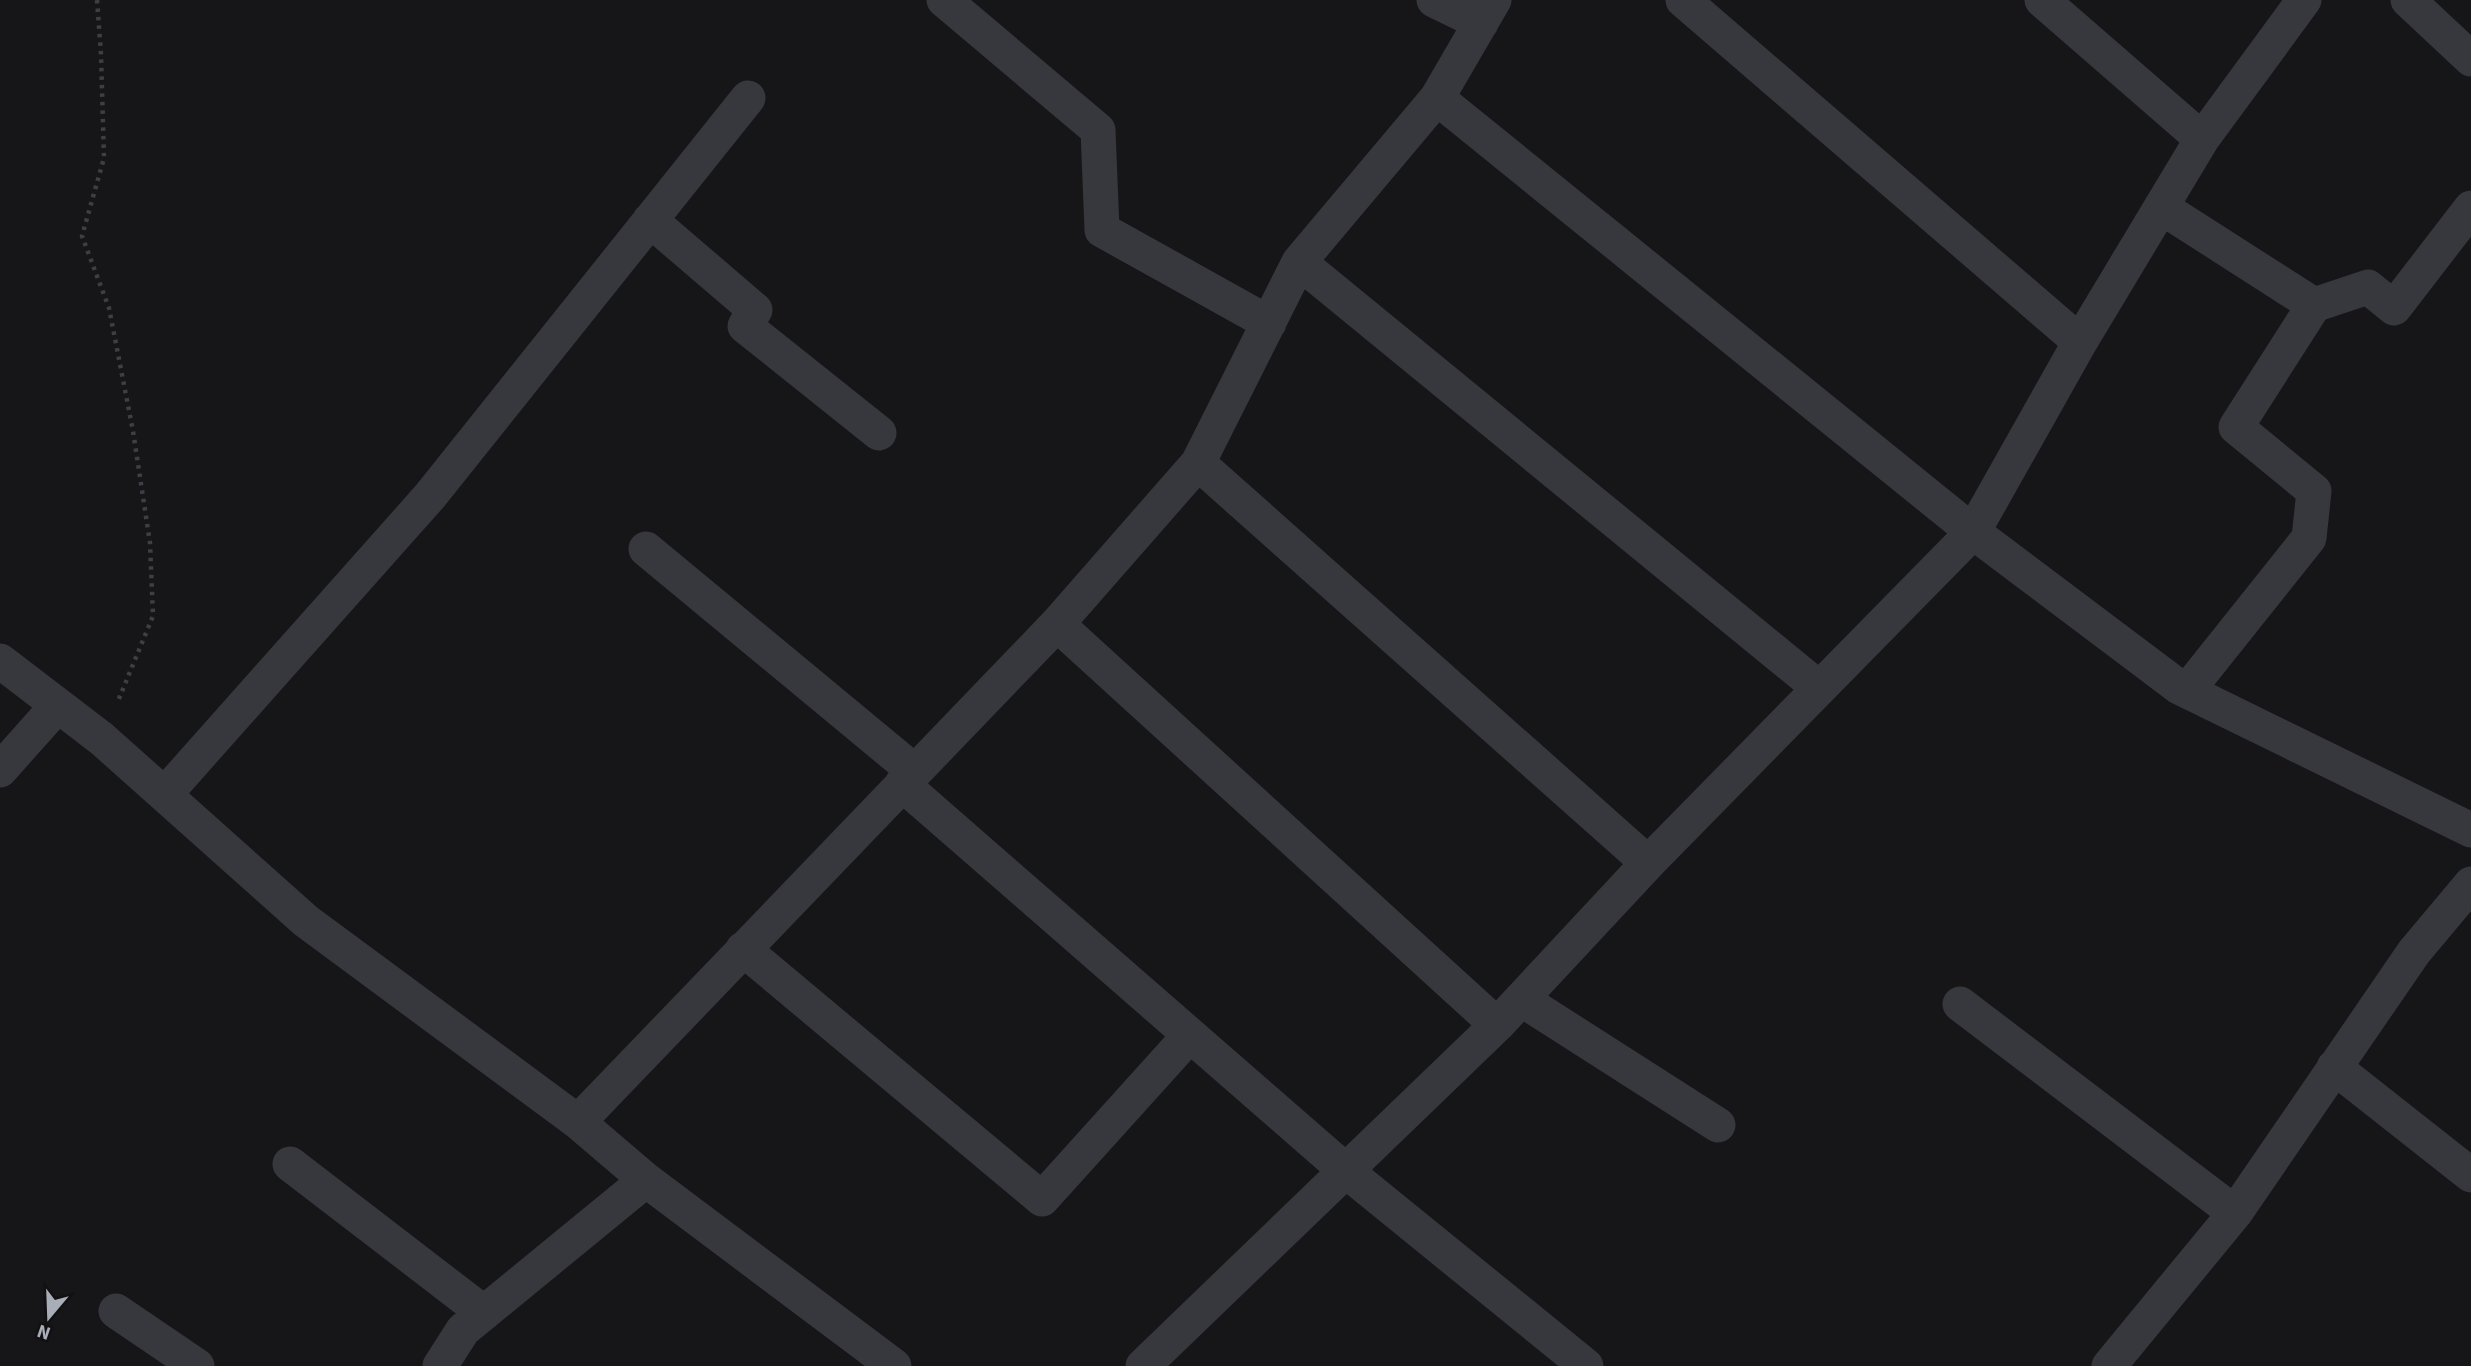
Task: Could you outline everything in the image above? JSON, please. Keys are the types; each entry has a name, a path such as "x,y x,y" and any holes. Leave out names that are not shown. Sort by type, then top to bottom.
{"street":[{"path":"944,0 1098,130 1102,230 1269,323"},
{"path":"578,1122 1057,624 1198,463 1299,262 1437,98 1487,12 1434,0"},
{"path":"1683,0 2080,342"},
{"path":"2042,0 2202,139"},
{"path":"1143,1366 1497,1025 1648,863 1973,531 2080,342 2202,139 2304,0"},
{"path":"2409,0 2471,59"},
{"path":"165,794 429,496 748,98"},
{"path":"1437,98 1973,531 2168,679 2187,691 2471,830"},
{"path":"2161,207 2314,305"},
{"path":"2187,691 2309,538 2314,491 2236,427 2314,305 2368,287 2394,308 2471,208"},
{"path":"650,220 755,310 745,326 880,433"},
{"path":"1299,262 1819,688"},
{"path":"1198,463 1648,863"},
{"path":"646,548 908,778 1190,1035 1346,1171 1586,1366"},
{"path":"1057,624 1497,1025"},
{"path":"0,661 102,739 306,921 578,1122 646,1180 894,1366"},
{"path":"0,770 58,705"},
{"path":"2109,1366 2235,1213 2414,952 2471,884"},
{"path":"743,949 1042,1199 1190,1035"},
{"path":"1521,999 1718,1125"},
{"path":"1959,1004 2235,1213"},
{"path":"2334,1067 2471,1175"},
{"path":"290,1164 484,1313"},
{"path":"445,1364 463,1330 646,1180"},
{"path":"116,1311 197,1366"}],"path":[{"path":"97,0 102,54 104,158 82,236 109,307 133,431 150,542 153,616 102,739"}]}
